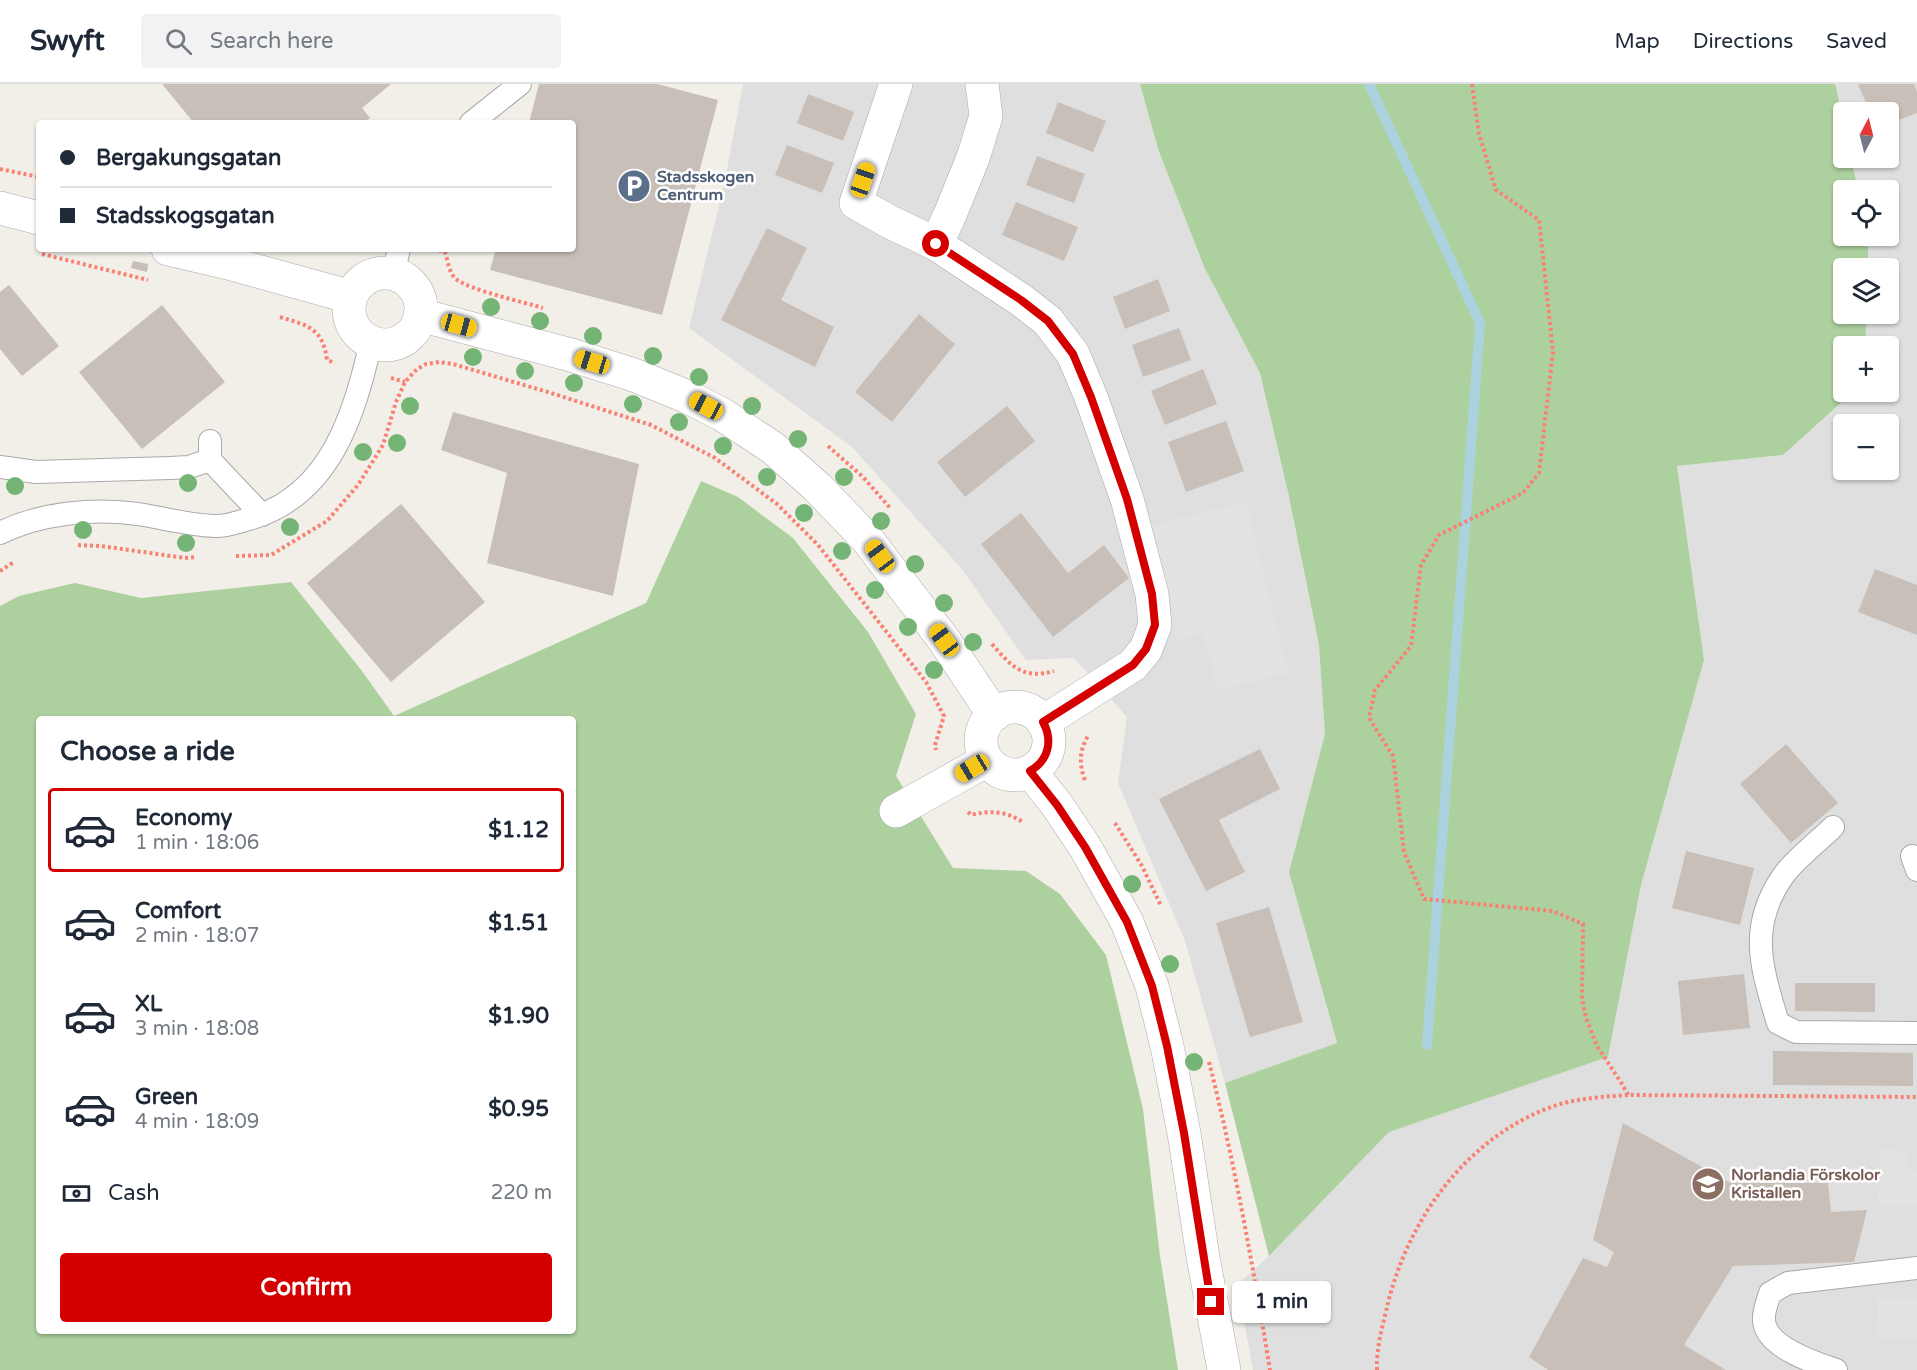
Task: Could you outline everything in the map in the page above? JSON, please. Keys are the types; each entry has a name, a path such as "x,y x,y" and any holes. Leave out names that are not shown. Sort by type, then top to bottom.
{"street":[{"path":"896,84 856,203 936,244 1021,300 1048,321 1073,354 1091,397 1127,499 1152,594 1155,625 1146,649 1133,665 1043,722"},
{"path":"936,244 950,217 973,158 986,116 982,84"},
{"path":"0,208 36,217"},
{"path":"181,252 351,297"},
{"path":"396,262 404,279 414,288 420,301 420,315 410,334 399,342 385,345 371,342 359,334 351,323 349,309 351,297 358,284 370,276 384,273 396,262"},
{"path":"420,315 571,355 634,375 688,397 723,415 773,448 817,487 867,539 944,640 994,715"},
{"path":"1023,708 1034,713 1043,722 1048,734 1048,746 1044,759 1030,771 1018,775 1006,774 987,760 982,748 982,736 986,723 994,715 1005,709 1023,708"},
{"path":"896,811 987,760"},
{"path":"1030,771 1057,805 1085,847 1127,922 1152,986 1167,1046 1184,1133 1203,1257 1224,1370"}],"lane":[{"path":"475,120 520,84"},
{"path":"0,533 13,527 68,514 120,512 190,525 218,527 262,515 285,504 307,486 329,460 357,399 371,342"},
{"path":"0,467 36,472 189,467 210,451 262,515"},
{"path":"1833,827 1783,876 1767,908 1760,934 1762,971 1778,1023 1796,1032 1917,1033"},
{"path":"1836,1370 1806,1361 1768,1335 1763,1319 1770,1293 1788,1283 1917,1268"}],"path":[{"path":"1472,84 1479,134 1496,190 1539,220 1553,352 1539,473 1523,493 1439,535 1421,565 1411,646 1375,690 1368,718 1393,756 1404,852 1424,899 1553,911 1583,924 1582,1000 1586,1018 1597,1046 1628,1095"},
{"path":"0,169 36,176"},
{"path":"445,252 451,273 457,280 467,285"},
{"path":"298,323 307,325 318,334 326,348 327,360"},
{"path":"405,382 417,369 426,364 439,362 551,393 651,425 715,458 777,504 818,545 926,682 944,716 935,745 938,761 948,783 971,815 987,811 1004,813 1012,815 1027,825 1057,805"},
{"path":"1377,1370 1382,1329 1396,1273 1422,1220 1456,1172 1479,1149 1515,1123 1552,1107 1592,1097 1628,1095 1917,1097"}],"shaded area":[{"path":"743,84 1140,84 1158,149 1205,269 1260,373 1288,492 1319,645 1325,734 1289,872 1337,1044 1225,1083 1185,941 1118,783 1127,717 1074,658 1026,660 961,568 852,447 689,328 724,185"},
{"path":"1834,84 1917,84 1917,1370 1253,1370 1237,1285 1269,1256 1389,1132 1608,1057 1641,885 1704,660 1677,466 1783,455 1842,402 1899,402 1899,336 1866,336 1866,324 1899,324 1899,258 1868,258 1868,246 1899,246 1899,180 1856,180 1853,168 1899,168 1899,102 1839,102"},
{"path":"1246,502 1288,673 1218,690 1203,633 1177,640 1149,526"},
{"path":"1880,1150 1908,1151 1908,1172 1917,1171 1917,1206 1878,1205"},
{"path":"1878,1298 1917,1299 1917,1339 1877,1338"}],"green space":[{"path":"1140,84 1834,84 1839,102 1833,102 1833,168 1853,168 1856,180 1833,180 1833,246 1868,246 1868,258 1833,258 1833,324 1866,324 1866,336 1833,336 1833,402 1842,402 1783,455 1677,466 1704,660 1641,885 1608,1057 1389,1132 1269,1256 1225,1083 1337,1043 1289,872 1325,734 1319,645 1288,492 1260,373 1205,269 1158,149"},
{"path":"701,481 738,497 793,538 868,632 916,714 896,776 953,868 1026,871 1060,894 1106,955 1143,1109 1160,1256 1178,1370 0,1370 0,606 19,596 75,583 141,598 291,582 362,671 394,716 646,603"}],"building":[{"path":"162,84 391,84 362,108 370,118 368,120 192,120"},
{"name":"Stadsskogen Centrum","path":"539,84 657,84 718,100 662,315 490,270 495,252 576,252 576,120 530,120"},
{"path":"1858,84 1914,84 1917,92 1917,113 1899,120 1899,102 1866,102"},
{"path":"808,94 854,112 843,141 797,123"},
{"path":"1058,102 1106,121 1093,152 1046,133"},
{"path":"787,145 834,163 822,193 775,175"},
{"path":"1037,156 1085,174 1074,203 1026,185"},
{"path":"1016,202 1078,227 1064,261 1002,235"},
{"path":"767,228 807,248 781,300 834,327 815,367 721,320"},
{"path":"133,261 148,264 147,272 131,268"},
{"path":"1158,279 1170,311 1125,329 1113,297"},
{"path":"9,285 59,346 22,376 0,349 0,292"},
{"path":"162,305 225,382 142,449 79,372"},
{"path":"919,314 955,344 892,422 855,392"},
{"path":"1179,328 1191,360 1143,377 1132,345"},
{"path":"1203,369 1217,404 1165,425 1151,391"},
{"path":"1007,406 1035,441 965,497 937,462"},
{"path":"453,412 639,464 613,596 487,563 507,473 441,450"},
{"path":"1226,421 1244,471 1186,492 1168,442"},
{"path":"401,504 485,602 391,682 307,583"},
{"path":"1021,513 1068,573 1104,545 1129,578 1053,637 981,544"},
{"path":"1875,569 1917,585 1917,635 1858,612"},
{"path":"1786,744 1838,803 1791,843 1740,784"},
{"path":"1260,749 1280,789 1219,820 1245,872 1206,891 1159,799"},
{"path":"1686,851 1754,868 1740,925 1672,908"},
{"path":"1269,907 1303,1022 1250,1037 1216,923"},
{"path":"1744,974 1750,1028 1683,1035 1678,981"},
{"path":"1795,983 1875,983 1875,1012 1795,1011"},
{"path":"1773,1051 1913,1053 1913,1086 1773,1085"},
{"path":"1623,1123 1731,1183 1828,1183 1831,1212 1867,1210 1854,1262 1733,1266 1684,1345 1726,1370 1548,1370 1529,1357 1583,1258 1607,1267 1614,1252 1593,1240"}],"waterway":[{"path":"1369,84 1480,323 1427,1045"}],"place":[{"name":"Stadsskogen Centrum","path":"634,186"},
{"name":"Norlandia Förskolor Kristallen","path":"1708,1184"}],"route":[{"path":"936,244 1021,300 1048,321 1073,354 1091,397 1127,499 1152,594 1155,625 1146,649 1133,665 1043,722 1048,734 1048,746 1044,759 1030,771 1057,805 1085,847 1127,922 1152,986 1167,1046 1184,1133 1211,1302"}]}
